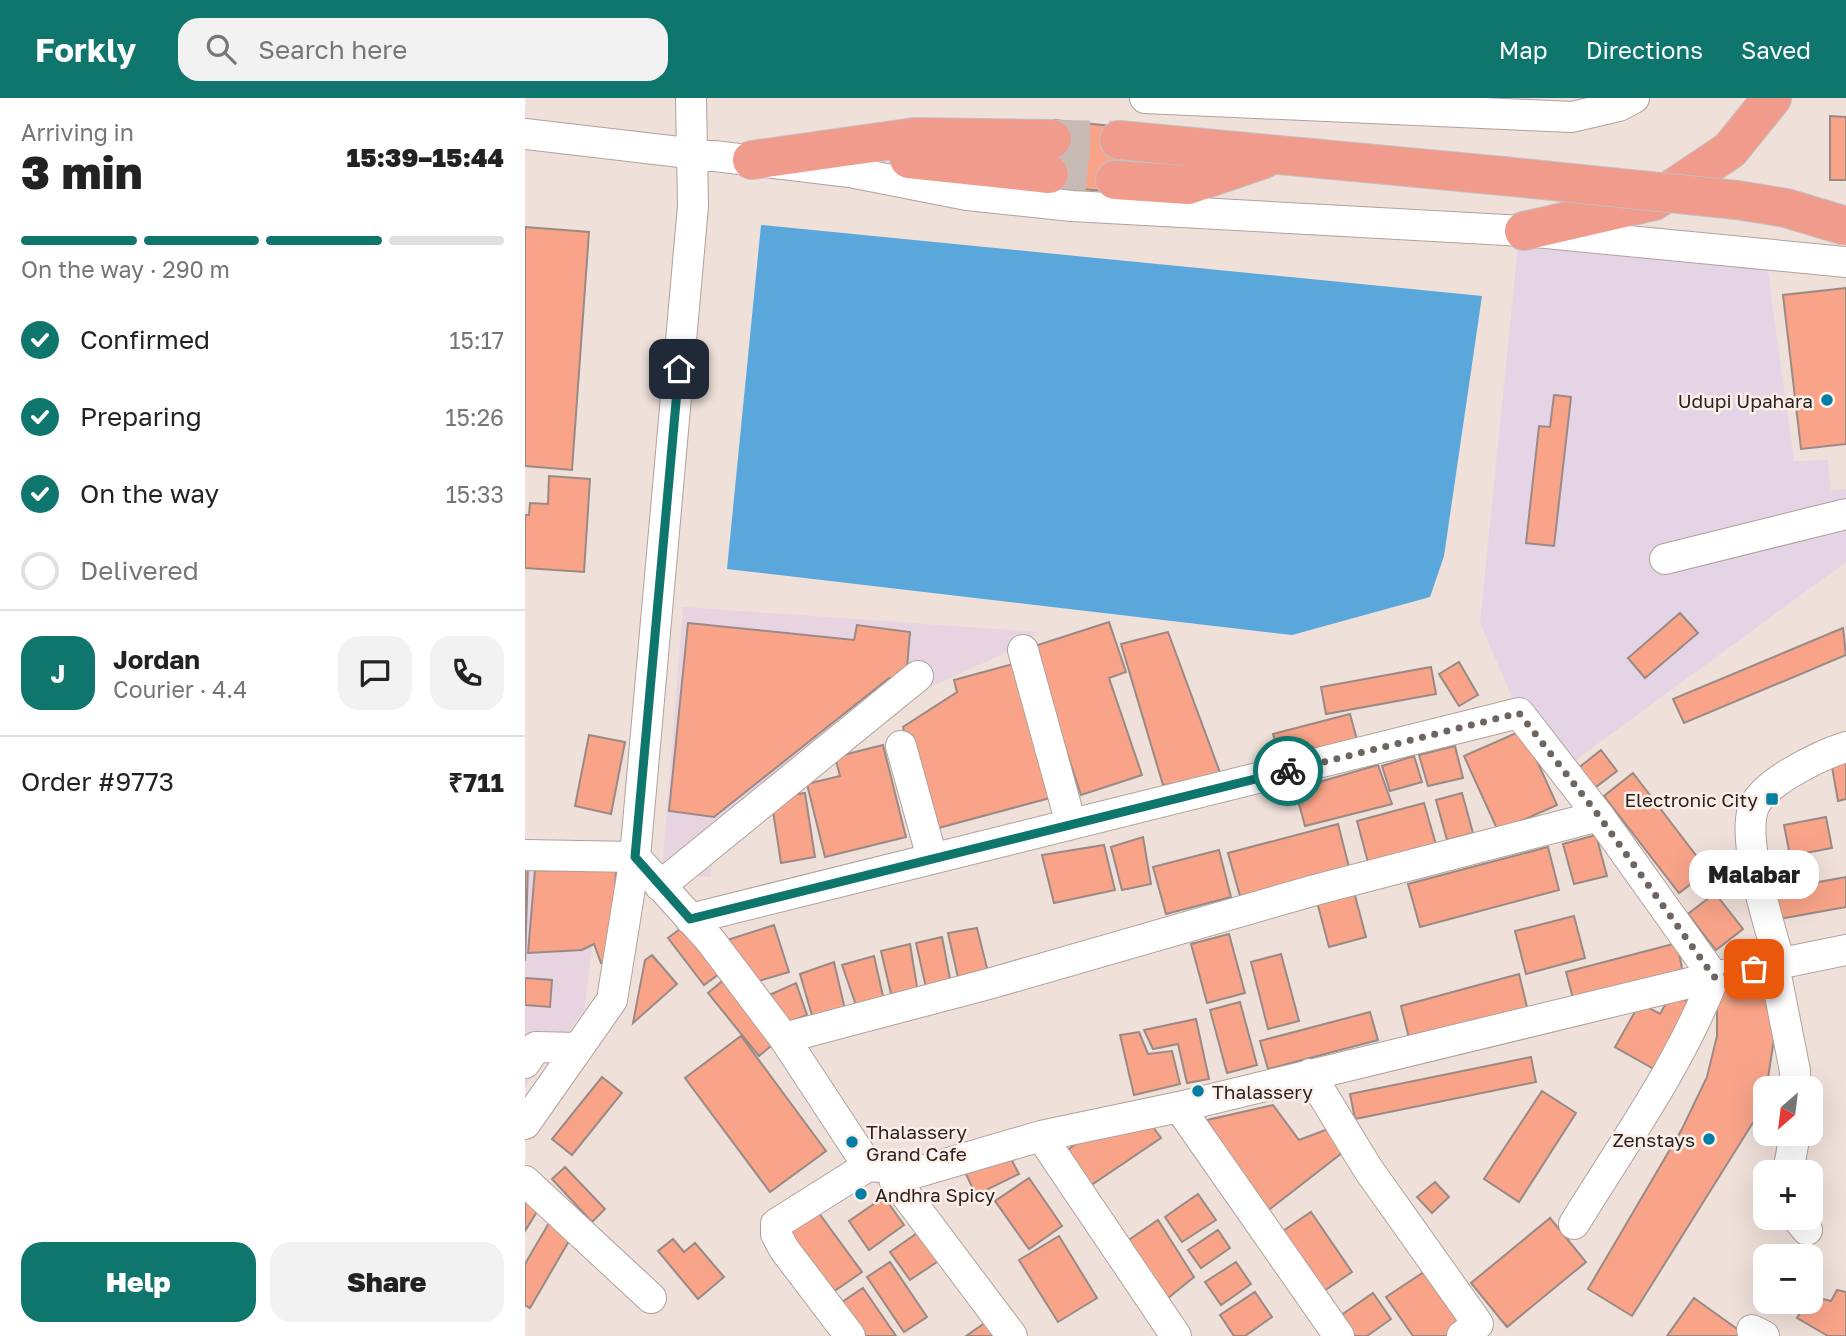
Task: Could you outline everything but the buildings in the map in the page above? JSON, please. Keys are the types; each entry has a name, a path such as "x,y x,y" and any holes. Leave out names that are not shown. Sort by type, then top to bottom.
{"highway":[{"path":"1524,231 1654,201 1730,150 1772,98"},
{"path":"1119,140 1737,200 1786,208 1846,226"},
{"path":"752,160 813,149 1050,157"},
{"path":"1115,180 1188,185 1276,154"}],"street":[{"path":"525,1124 612,1000 635,857 693,206 691,98"},
{"path":"1145,98 1572,117 1619,106 1634,98"},
{"path":"525,134 850,172 967,195 1072,206 1524,231 1846,262"},
{"path":"1665,559 1846,514"},
{"path":"1023,650 1071,824"},
{"path":"660,886 918,676"},
{"path":"690,919 1519,713 1599,816 1714,977"},
{"path":"901,746 932,859"},
{"path":"1795,1076 1777,965 1750,842 1753,807 1774,784 1826,754 1846,747"},
{"path":"784,1038 992,983 1315,890 1599,816"},
{"path":"525,855 635,857 690,919 784,1038 867,1166"},
{"path":"894,1180 1041,1136 1178,1107 1714,977 1846,950"},
{"path":"1574,1224 1678,1053 1702,1009 1714,977"},
{"path":"525,1063 537,1047 577,1048"},
{"path":"1310,1074 1368,1169 1478,1324 1462,1336"},
{"path":"1178,1107 1339,1336"},
{"path":"1041,1136 1176,1336"},
{"path":"850,1336 784,1249 776,1234 776,1224 867,1166 893,1168 894,1180 1012,1336"},
{"path":"525,1181 651,1298"}],"shaded area":[{"path":"1518,246 1767,266 1794,461 1828,460 1831,490 1846,489 1846,562 1562,770 1523,722 1480,623"},
{"path":"683,607 1038,632 1007,652 926,689 783,781 714,838 711,877 662,872"},
{"path":"525,864 603,864 584,1011 525,1087"}],"water":[{"path":"761,225 1482,296 1444,556 1430,597 1292,635 727,569"}],"tunnel":[{"path":"1052,139 1119,140"},
{"path":"1049,174 1115,180"}],"way so far":[{"path":"1288,771 1519,713 1599,816 1714,977 1754,969"}],"place":[{"name":"Udupi Upahara","path":"1827,400"},
{"name":"Electronic City","path":"1772,799"},
{"name":"Malabar","path":"1754,969"},
{"name":"Thalassery","path":"1198,1091"},
{"name":"Zenstays","path":"1709,1139"},
{"name":"Thalassery Grand Cafe","path":"852,1142"},
{"name":"Andhra Spicy","path":"861,1194"}],"route":[{"path":"679,369 635,857 690,919 1288,771"}]}
